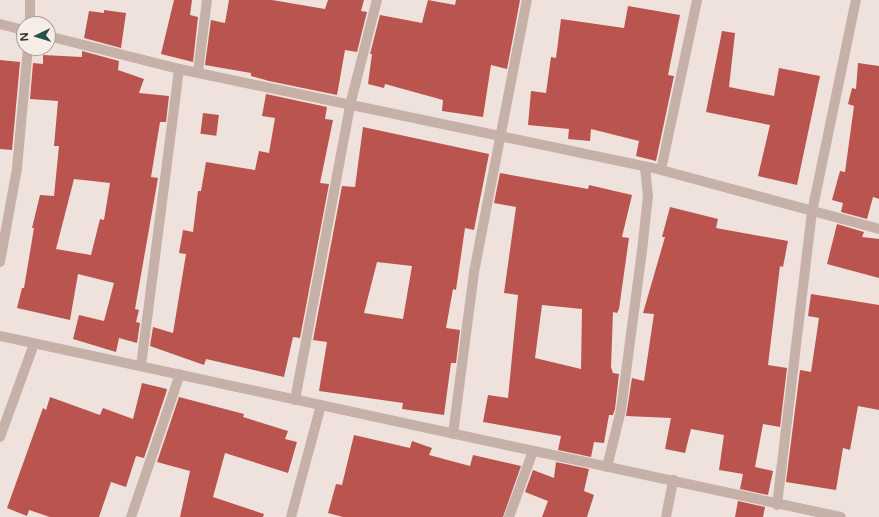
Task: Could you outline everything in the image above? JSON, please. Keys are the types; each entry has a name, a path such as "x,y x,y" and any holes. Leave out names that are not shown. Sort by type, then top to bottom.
{"street":[{"path":"30,0 30,16"},
{"path":"198,72 207,0"},
{"path":"295,400 350,105 377,0"},
{"path":"454,434 474,272 499,136 527,0"},
{"path":"661,170 697,0"},
{"path":"778,505 812,212 856,0"},
{"path":"0,24 16,28"},
{"path":"56,38 179,69 661,170 879,229"},
{"path":"0,262 17,168 27,56"},
{"path":"141,366 179,69"},
{"path":"607,467 621,410 642,251 648,196 645,167"},
{"path":"0,336 673,480 778,505 841,517"},
{"path":"0,437 34,344"},
{"path":"131,517 180,374"},
{"path":"291,517 321,405"},
{"path":"509,517 533,451"},
{"path":"666,517 673,480"}],"building":[{"path":"174,0 192,0 190,15 198,17 193,62 161,54"},
{"path":"229,0 272,0 325,9 328,0 364,0 361,11 367,12 357,52 345,50 337,95 269,81 251,76 251,73 205,65 211,20 225,23"},
{"path":"428,0 455,5 456,0 520,0 507,69 491,65 483,117 442,111 443,100 385,84 384,88 368,84 372,54 370,54 380,15 422,23"},
{"path":"628,6 680,15 668,75 674,76 656,161 636,156 639,141 591,129 590,141 568,139 569,129 528,125 531,91 546,93 551,57 556,58 561,19 624,28"},
{"path":"104,10 126,13 121,48 84,38 89,11 104,13"},
{"path":"722,31 735,33 729,87 774,96 779,68 820,76 797,185 758,176 770,125 706,112"},
{"path":"82,51 119,61 118,70 144,79 139,93 169,96 166,122 160,122 151,177 158,178 135,309 139,310 136,322 140,323 137,343 119,338 116,352 73,339 79,315 104,321 114,283 78,274 70,320 17,308 22,288 24,288 34,228 32,228 40,195 54,196 59,146 54,146 58,101 30,99 33,63 43,64 43,56 82,57","holes":["74,179 110,183 104,220 100,219 91,255 56,249"]},
{"path":"0,60 20,62 12,150 0,149"},
{"path":"858,63 879,66 879,199 873,197 867,219 841,212 843,203 832,200 840,171 845,172 854,106 848,104 852,88 856,89"},
{"path":"266,94 327,107 325,119 333,120 320,183 329,184 300,338 293,337 284,377 206,359 204,365 150,346 153,327 173,333 186,254 179,253 183,230 193,232 198,191 201,191 206,162 255,170 259,151 269,153 275,118 262,116"},
{"path":"203,113 219,115 216,136 200,134"},
{"path":"363,127 489,154 474,230 465,228 456,290 453,289 446,328 460,330 456,363 451,363 444,415 402,409 403,403 319,391 327,342 313,340 342,186 355,187","holes":["377,262 412,266 403,319 364,313"]},
{"path":"500,173 588,189 589,185 632,195 622,237 629,238 619,309 617,313 613,312 611,367 613,373 619,374 615,409 613,415 609,415 604,443 594,442 591,457 558,450 561,436 483,422 488,395 508,398 518,295 504,293 516,207 494,203","holes":["542,305 582,309 581,369 535,358"]},
{"path":"670,207 718,219 716,228 788,241 783,267 780,266 768,365 787,368 780,427 763,424 755,467 773,471 768,495 740,489 743,474 719,470 724,435 691,429 685,453 665,449 671,418 626,416 632,378 644,381 654,314 643,313 665,237 662,237"},
{"path":"837,224 864,232 862,237 879,239 879,278 827,264"},
{"path":"811,294 879,305 879,410 858,406 850,450 843,448 836,490 786,482 800,370 811,372 819,318 808,316"},
{"path":"142,383 167,389 166,393 144,458 136,456 126,487 111,482 99,517 50,517 29,510 27,516 7,508 43,408 46,410 50,397 100,415 103,408 133,419"},
{"path":"179,397 244,414 243,417 288,431 285,439 297,442 288,473 225,453 213,497 264,514 263,517 180,517 190,471 157,462"},
{"path":"354,435 410,448 412,441 432,448 429,455 470,466 473,455 521,466 503,517 343,517 328,513 336,484 342,485"},
{"path":"556,462 589,469 584,491 594,495 587,517 542,517 548,501 525,492 533,470 554,478"},
{"path":"738,501 765,507 763,517 735,517"}]}
